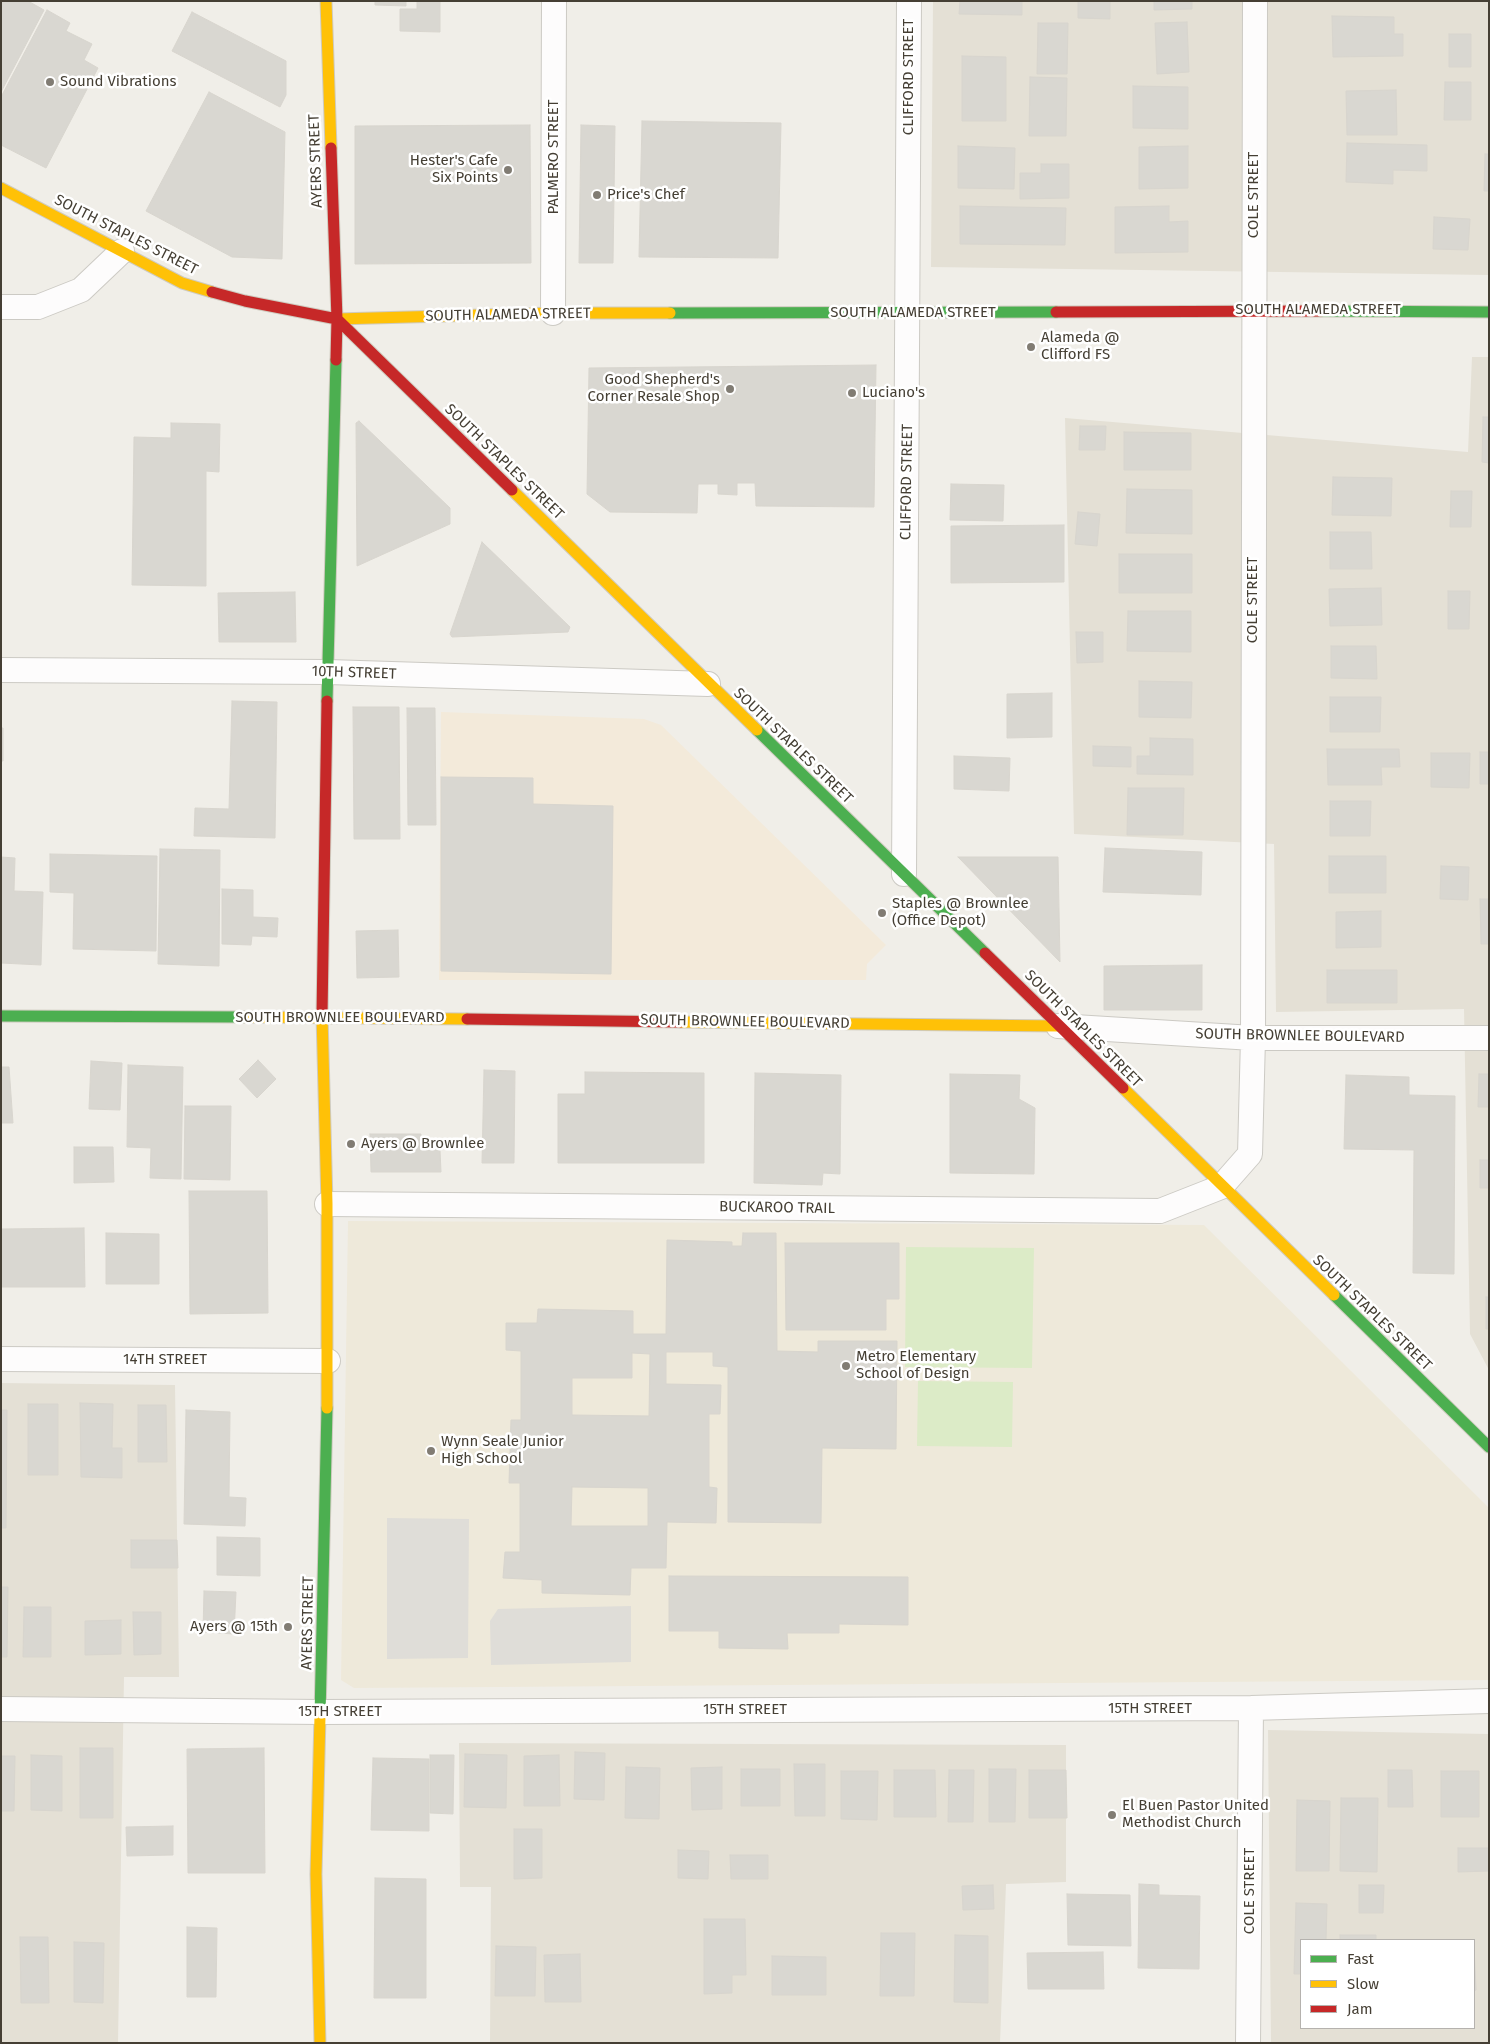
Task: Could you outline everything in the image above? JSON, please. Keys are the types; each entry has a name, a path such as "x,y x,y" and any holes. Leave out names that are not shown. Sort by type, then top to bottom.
{"main road":[{"name":"AYERS STREET","path":"320,2043 316,1874 328,1361 327,1204 322,1018 337,319 326,1"},
{"name":"SOUTH STAPLES STREET","path":"1,188 182,283 245,301 337,319 1221,1187 1489,1447"},
{"name":"SOUTH ALAMEDA STREET","path":"337,319 553,313 908,314 1253,310 1489,312"},
{"name":"SOUTH BROWNLEE BOULEVARD","path":"1,1016 1058,1026"}],"street":[{"name":"PALMERO STREET","path":"553,313 554,1"},
{"name":"CLIFFORD STREET","path":"904,874 909,1"},
{"name":"COLE STREET","path":"1221,1187 1250,1154 1255,1"},
{"path":"1,307 38,307 81,290 122,251"},
{"name":"10TH STREET","path":"1,670 328,672 708,684"},
{"name":"SOUTH BROWNLEE BOULEVARD","path":"1058,1026 1252,1038 1489,1038"},
{"name":"BUCKAROO TRAIL","path":"327,1204 1160,1211 1221,1187"},
{"name":"14TH STREET","path":"1,1359 328,1361"},
{"name":"15TH STREET","path":"1,1709 321,1712 1251,1708 1489,1700"},
{"name":"COLE STREET","path":"1248,2043 1251,1708"}],"shaded area":[{"path":"933,1 1489,1 1489,275 931,267"},
{"path":"1472,357 1489,357 1489,1370 1470,1334 1464,1009 1276,1012 1274,844 1074,834 1065,418 1468,452"},
{"path":"441,712 644,719 661,725 886,945 867,964 866,980 439,980"},
{"name":"Metro Elementary School of Design","path":"348,1221 1204,1225 1489,1508 1489,1680 354,1688 341,1680"},
{"path":"1,1383 175,1385 179,1677 124,1677 118,2043 1,2043"},
{"path":"387,1518 469,1519 468,1658 387,1659"},
{"path":"631,1606 631,1662 491,1665 490,1621 498,1609"},
{"path":"1268,1730 1489,1734 1489,2043 1271,2043"},
{"path":"459,1743 1066,1745 1066,1882 1006,1884 1000,2043 490,2043 491,1887 460,1887"}],"green space":[{"path":"906,1247 1034,1248 1032,1368 905,1367"},
{"path":"918,1381 1013,1382 1012,1447 917,1446"}],"building":[{"path":"1,1 28,1 44,10 1,92"},
{"path":"375,1 406,1 406,6 375,5"},
{"path":"417,1 440,1 440,32 400,31 400,9 417,9"},
{"path":"960,1 1022,1 1022,15 959,14"},
{"path":"1078,1 1110,1 1110,19 1078,18"},
{"path":"1154,1 1192,1 1192,9 1154,10"},
{"name":"Sound Vibrations","path":"47,10 70,23 66,31 92,44 84,60 98,68 46,168 1,145 1,97"},
{"path":"192,12 286,61 286,95 280,107 172,51"},
{"path":"1332,16 1394,17 1394,34 1403,34 1403,56 1333,57"},
{"path":"1187,22 1189,72 1157,74 1155,23"},
{"path":"1038,23 1068,23 1067,74 1037,74"},
{"path":"1449,34 1471,34 1471,67 1449,67"},
{"path":"962,56 1006,57 1006,121 962,121"},
{"path":"1030,77 1067,78 1066,136 1029,136"},
{"path":"1445,82 1471,82 1471,120 1444,120"},
{"path":"1133,86 1188,87 1188,129 1133,128"},
{"path":"1396,90 1397,135 1347,135 1346,91"},
{"path":"209,92 285,132 282,259 232,257 146,211"},
{"path":"642,121 781,123 778,258 639,257"},
{"path":"530,125 531,263 355,264 355,126"},
{"name":"Price's Chef","path":"581,125 615,126 613,263 579,263"},
{"path":"1347,143 1427,145 1427,171 1393,170 1393,184 1346,182"},
{"path":"958,146 1015,148 1014,189 958,188"},
{"path":"1188,146 1188,188 1139,189 1139,147"},
{"path":"1485,154 1489,154 1489,191 1484,191"},
{"path":"1041,164 1069,164 1069,198 1020,199 1020,173 1041,173"},
{"path":"960,206 1066,208 1065,245 960,244"},
{"path":"1169,206 1169,222 1188,221 1188,252 1115,253 1115,207"},
{"path":"1434,217 1470,219 1468,250 1433,249"},
{"path":"876,365 874,507 756,506 755,483 737,483 737,495 718,494 718,484 698,484 697,513 610,512 587,494 589,368"},
{"path":"1483,417 1489,417 1489,463 1482,462"},
{"path":"359,421 450,508 450,524 357,566 356,423"},
{"path":"171,423 220,424 219,472 206,471 206,586 132,585 134,437 171,438"},
{"path":"1080,426 1106,426 1105,450 1079,450"},
{"path":"1124,432 1191,433 1191,470 1124,470"},
{"path":"1333,477 1392,478 1391,516 1332,515"},
{"path":"951,484 1004,485 1003,521 950,520"},
{"path":"1127,489 1192,490 1192,534 1126,533"},
{"path":"1451,491 1472,491 1471,527 1450,527"},
{"path":"1078,512 1100,514 1097,546 1075,544"},
{"path":"1064,525 1064,582 951,583 951,526"},
{"path":"1330,532 1371,532 1372,569 1330,569"},
{"path":"482,542 570,627 568,632 452,637 450,634"},
{"path":"1119,554 1192,554 1192,593 1119,593"},
{"path":"1381,588 1382,625 1330,626 1329,589"},
{"path":"1448,591 1470,591 1469,629 1448,629"},
{"path":"295,592 296,642 219,642 218,593"},
{"path":"1128,611 1191,611 1191,652 1127,651"},
{"path":"1076,632 1103,632 1103,662 1077,663"},
{"path":"1331,646 1376,646 1377,679 1331,678"},
{"path":"1139,681 1192,682 1191,718 1139,717"},
{"path":"1052,693 1052,737 1007,738 1007,694"},
{"path":"1330,697 1381,697 1380,732 1330,732"},
{"path":"232,701 277,702 275,838 194,836 195,808 229,809"},
{"path":"353,707 399,707 400,839 354,839"},
{"path":"407,708 435,708 436,825 408,825"},
{"path":"1,728 3,728 3,761 1,761"},
{"path":"1150,738 1193,739 1193,775 1137,774 1137,756 1150,756"},
{"path":"1093,746 1131,747 1131,767 1093,766"},
{"path":"1327,749 1399,749 1400,767 1381,767 1382,785 1328,785"},
{"path":"1480,752 1489,752 1489,784 1480,784"},
{"path":"1431,753 1470,753 1469,788 1431,787"},
{"path":"954,756 1010,758 1009,791 954,789"},
{"path":"441,777 533,778 533,804 613,806 611,974 441,971"},
{"path":"1128,788 1184,788 1183,835 1127,835"},
{"path":"1330,801 1371,801 1370,836 1330,836"},
{"path":"1105,848 1202,852 1201,895 1103,892"},
{"path":"160,849 220,850 219,966 158,964"},
{"path":"50,854 157,856 156,951 73,949 74,893 50,892"},
{"path":"1329,856 1386,856 1386,893 1329,893"},
{"path":"1,857 15,858 14,891 43,892 41,965 1,963"},
{"path":"958,857 1058,857 1060,962"},
{"path":"1441,866 1469,867 1468,900 1440,899"},
{"path":"222,889 253,890 253,917 278,918 277,937 252,936 251,945 222,944"},
{"path":"1480,899 1489,899 1489,944 1481,944"},
{"path":"1381,911 1381,947 1336,948 1336,912"},
{"path":"398,930 399,977 357,978 356,931"},
{"path":"1202,965 1202,1010 1104,1010 1104,966"},
{"path":"1327,970 1397,970 1397,1003 1327,1003"},
{"path":"258,1060 276,1079 257,1098 239,1079"},
{"path":"91,1061 122,1063 120,1110 89,1109"},
{"path":"128,1065 183,1067 181,1179 150,1178 151,1148 127,1147"},
{"path":"1,1067 9,1067 13,1123 1,1123"},
{"path":"484,1070 515,1071 514,1163 482,1163"},
{"path":"585,1072 704,1073 704,1163 558,1163 558,1094 585,1094"},
{"path":"755,1073 841,1075 840,1174 823,1173 822,1185 754,1183"},
{"path":"950,1074 1020,1075 1019,1099 1035,1108 1034,1174 950,1173"},
{"path":"1479,1074 1489,1074 1489,1107 1478,1107"},
{"path":"1346,1075 1409,1077 1409,1095 1455,1096 1454,1274 1413,1273 1414,1150 1344,1149"},
{"path":"185,1106 231,1106 230,1180 184,1179"},
{"path":"370,1134 421,1134 421,1150 440,1150 441,1172 371,1172"},
{"path":"74,1147 113,1147 114,1182 74,1183"},
{"path":"1480,1160 1489,1160 1489,1188 1480,1188"},
{"path":"189,1191 267,1191 268,1313 190,1314"},
{"path":"84,1228 85,1287 1,1287 1,1229"},
{"path":"106,1233 159,1234 159,1284 106,1284"},
{"path":"743,1233 776,1233 777,1351 818,1352 818,1341 897,1341 896,1449 822,1448 821,1523 728,1522 728,1367 713,1366 713,1352 666,1352 666,1384 721,1385 720,1414 709,1414 709,1487 717,1488 716,1523 667,1522 666,1568 631,1568 630,1595 542,1593 542,1580 503,1578 505,1552 520,1552 520,1483 509,1483 511,1420 521,1420 521,1351 506,1350 506,1323 537,1323 538,1309 633,1311 633,1334 666,1334 667,1240 732,1242 732,1246 742,1246","holes":["632,1353 650,1354 649,1416 572,1415 572,1378 632,1378","572,1487 648,1488 648,1526 571,1526"]},
{"path":"785,1243 899,1243 899,1299 886,1299 886,1330 786,1330"},
{"path":"1486,1297 1489,1297 1489,1329 1486,1329"},
{"path":"80,1403 113,1404 112,1448 122,1448 122,1478 81,1477"},
{"path":"28,1404 58,1404 58,1475 28,1475"},
{"path":"138,1405 166,1405 167,1462 138,1462"},
{"path":"1,1410 7,1410 6,1528 1,1528"},
{"path":"186,1410 230,1412 229,1497 246,1498 245,1526 184,1524"},
{"path":"217,1537 260,1538 260,1576 217,1575"},
{"path":"131,1540 177,1540 178,1568 131,1568"},
{"path":"669,1576 908,1577 908,1625 839,1624 839,1633 787,1633 788,1649 719,1648 719,1631 669,1631"},
{"path":"1,1587 8,1587 7,1657 1,1657"},
{"path":"204,1591 236,1592 234,1634 203,1632"},
{"path":"24,1607 51,1607 51,1657 23,1657"},
{"path":"133,1612 161,1612 161,1654 134,1655"},
{"path":"121,1620 121,1654 85,1655 85,1621"},
{"path":"80,1748 113,1748 113,1818 80,1818"},
{"path":"264,1748 265,1873 188,1873 187,1749"},
{"path":"575,1752 605,1753 604,1800 574,1799"},
{"path":"465,1754 507,1755 506,1808 464,1807"},
{"path":"31,1755 62,1756 62,1811 31,1810"},
{"path":"430,1755 454,1755 453,1814 430,1813"},
{"path":"559,1755 560,1806 524,1806 524,1756"},
{"path":"1,1756 15,1756 14,1811 1,1811"},
{"path":"373,1758 429,1759 429,1831 371,1830"},
{"path":"794,1764 825,1764 825,1816 795,1816"},
{"path":"626,1767 660,1768 659,1819 625,1818"},
{"path":"722,1767 722,1809 692,1810 691,1768"},
{"path":"741,1769 780,1769 780,1806 741,1806"},
{"path":"989,1769 1016,1769 1015,1822 989,1822"},
{"path":"894,1770 935,1770 936,1817 894,1817"},
{"path":"949,1770 974,1770 973,1822 948,1822"},
{"path":"1029,1770 1066,1770 1067,1818 1029,1818"},
{"path":"1388,1770 1412,1770 1413,1807 1388,1807"},
{"path":"841,1771 878,1771 877,1820 841,1819"},
{"path":"1441,1771 1479,1771 1479,1817 1441,1817"},
{"path":"1341,1798 1378,1798 1377,1872 1340,1871"},
{"path":"1297,1800 1330,1801 1329,1871 1296,1871"},
{"path":"173,1826 173,1855 127,1856 126,1827"},
{"path":"514,1829 542,1829 542,1878 514,1879"},
{"path":"1458,1848 1489,1848 1489,1871 1458,1872"},
{"path":"678,1850 709,1851 708,1879 678,1878"},
{"path":"730,1855 768,1855 768,1879 731,1879"},
{"path":"375,1878 426,1879 426,1998 374,1998"},
{"path":"1139,1884 1159,1885 1159,1895 1200,1896 1199,1969 1138,1968"},
{"path":"993,1885 994,1909 963,1910 962,1886"},
{"path":"1359,1885 1384,1885 1383,1913 1359,1913"},
{"path":"1067,1894 1130,1895 1131,1946 1068,1945"},
{"path":"1296,1903 1327,1904 1326,1939 1300,1939 1300,1974 1294,1974"},
{"path":"704,1919 745,1919 746,1975 732,1975 732,1993 704,1994"},
{"path":"187,1927 217,1928 216,1997 187,1997"},
{"path":"881,1933 915,1933 914,1996 880,1996"},
{"path":"955,1935 988,1936 988,2003 954,2002"},
{"path":"1340,1935 1376,1935 1376,1939 1340,1939"},
{"path":"20,1937 48,1937 49,2003 21,2003"},
{"path":"74,1942 104,1943 103,2003 74,2002"},
{"path":"496,1946 536,1947 535,1996 495,1996"},
{"path":"1103,1952 1104,1989 1028,1989 1027,1953"},
{"path":"580,1954 581,2002 545,2002 544,1955"},
{"path":"772,1956 826,1957 826,1995 772,1995"}],"traffic: fast":[{"path":"1321,311 1489,312"},
{"path":"670,313 1056,312"},
{"path":"327,701 336,360"},
{"path":"757,730 985,953"},
{"path":"1,1016 245,1017"},
{"path":"1334,1295 1489,1447"},
{"path":"320,1716 327,1408"}],"traffic: slow":[{"path":"326,1 331,148"},
{"path":"1,188 182,283 212,292"},
{"path":"337,319 553,313 670,313"},
{"path":"512,490 757,730"},
{"path":"322,1015 327,1204 327,1408"},
{"path":"245,1017 467,1019"},
{"path":"680,1022 1058,1026"},
{"path":"1123,1088 1334,1295"},
{"path":"320,1716 316,1874 320,2043"}],"traffic: jam":[{"path":"331,148 337,319 336,360"},
{"path":"212,292 245,301 337,319 512,490"},
{"path":"1056,312 1321,311"},
{"path":"322,1015 327,701"},
{"path":"985,953 1123,1088"},
{"path":"467,1019 680,1022"}],"place":[{"name":"Sound Vibrations","path":"50,82"},
{"name":"Hester's Cafe Six Points","path":"508,170"},
{"name":"Price's Chef","path":"597,195"},
{"name":"Alameda @ Clifford FS","path":"1031,347"},
{"name":"Good Shepherd's Corner Resale Shop","path":"730,389"},
{"name":"Luciano's","path":"852,393"},
{"name":"Staples @ Brownlee (Office Depot)","path":"882,913"},
{"name":"Ayers @ Brownlee","path":"351,1144"},
{"name":"Metro Elementary School of Design","path":"846,1366"},
{"name":"Wynn Seale Junior High School","path":"431,1451"},
{"name":"Ayers @ 15th","path":"288,1627"},
{"name":"El Buen Pastor United Methodist Church","path":"1112,1815"}]}
